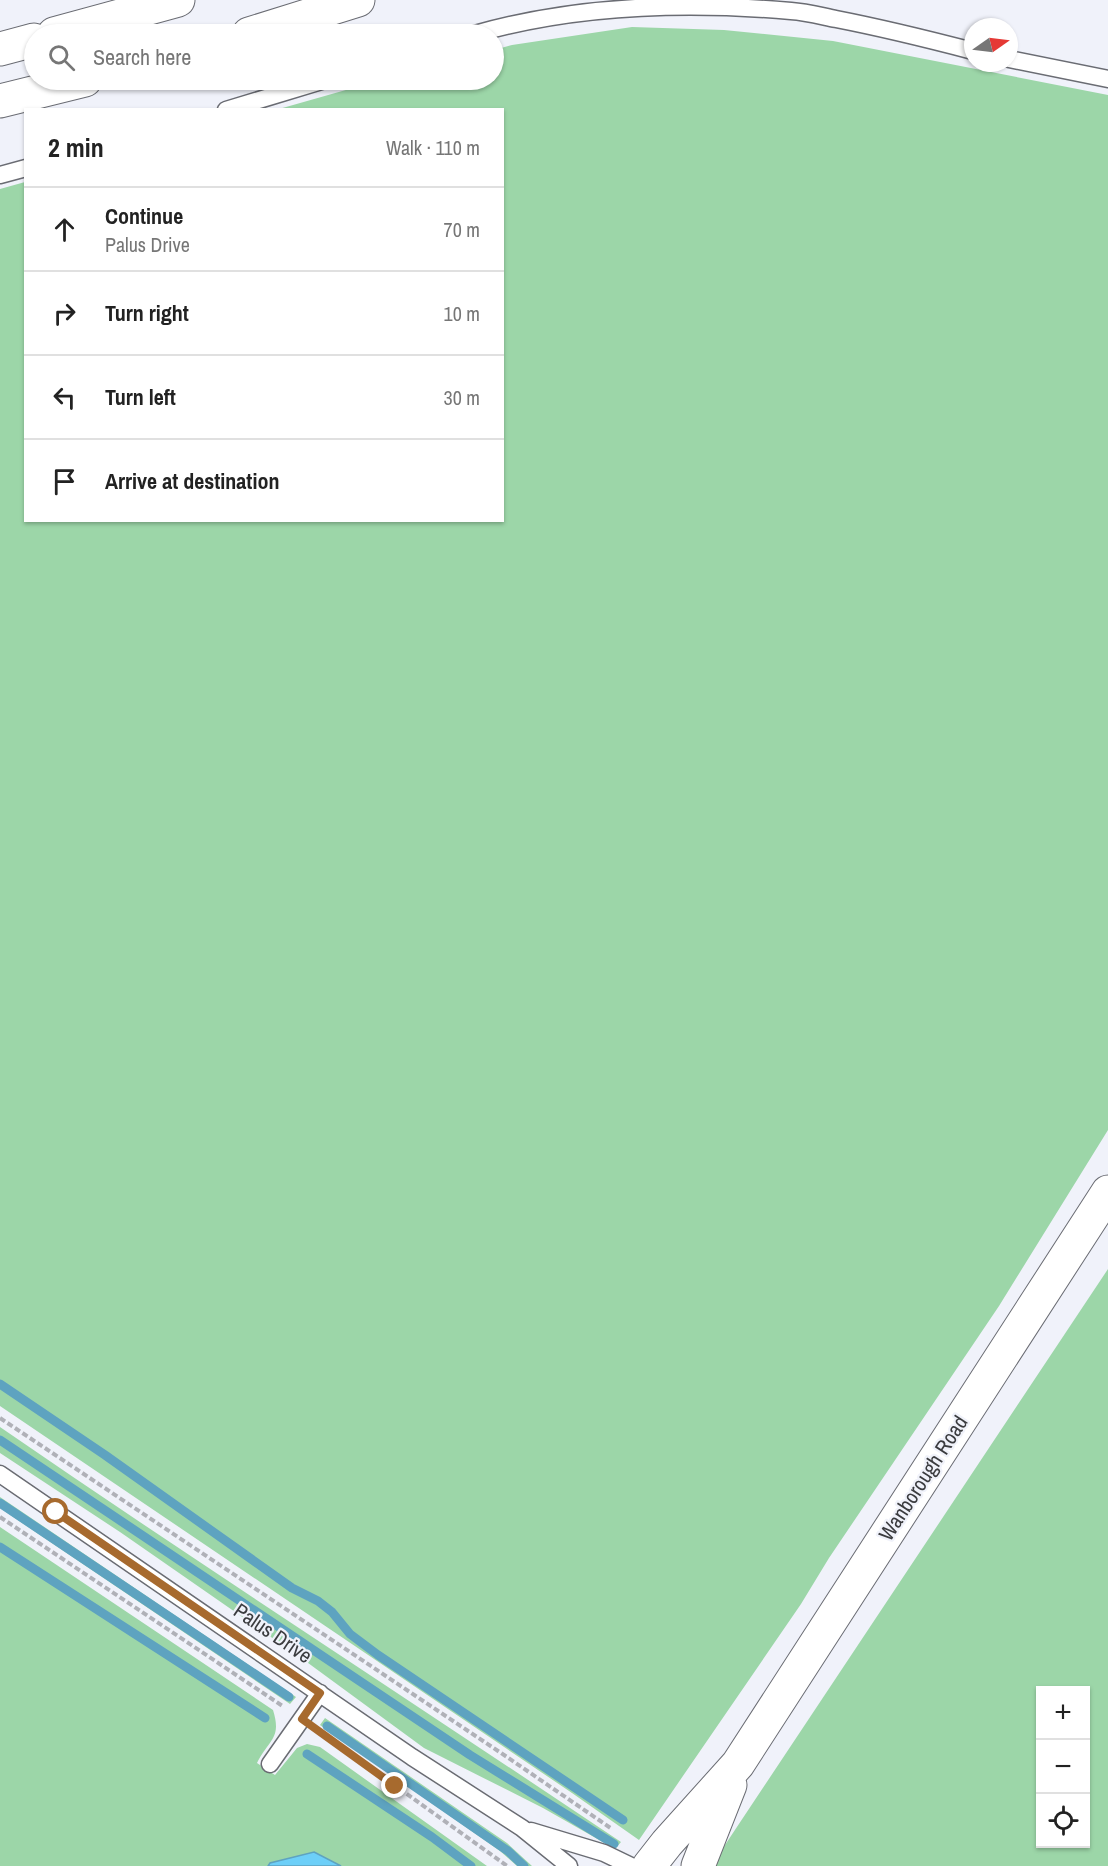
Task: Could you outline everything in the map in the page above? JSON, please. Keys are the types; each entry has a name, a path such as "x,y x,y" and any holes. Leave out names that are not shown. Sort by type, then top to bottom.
{"main road":[{"path":"90,24 177,0"},
{"path":"281,24 358,0"},
{"path":"0,49 24,43"},
{"path":"0,101 45,90"},
{"name":"Wanborough Road","path":"649,1866 738,1764 1108,1192"},
{"name":"Wanborough Road","path":"698,1866 738,1764"}],"lane":[{"path":"504,27 537,20 610,10 684,7 793,11 882,28 964,49"},
{"path":"1018,61 1108,79"},
{"path":"233,108 292,90"},
{"path":"0,175 24,169"},
{"name":"Palus Drive","path":"0,1474 412,1756 522,1828 569,1866"},
{"path":"270,1764 320,1693"},
{"name":"Palus Drive","path":"522,1828 604,1853 631,1866"}],"path":[{"path":"0,1418 489,1744 615,1832"},
{"path":"0,1517 302,1719 507,1866"}],"green space":[{"path":"632,27 724,30 833,41 964,67 964,72 991,72 1108,95 1108,1130 999,1306 829,1558 801,1604 639,1840 0,1406 0,189 24,182 24,522 504,522 504,108 283,108 346,90 504,90 504,47"},
{"path":"1108,1269 1108,1866 711,1866"},
{"path":"0,1427 621,1842 615,1849 543,1808 424,1748 304,1660 120,1532 0,1453"},
{"path":"0,1497 296,1697 290,1704 0,1508"},
{"path":"0,1527 273,1710 275,1733 257,1763 275,1775 297,1748 307,1744 320,1747 487,1866 0,1866"},
{"path":"325,1718 507,1843 532,1866 517,1866 500,1851 320,1725"}],"water":[{"path":"314,1852 341,1866 268,1866 270,1863"}],"waterway":[{"path":"0,1384 105,1455 292,1588 318,1601 332,1612 350,1634 378,1655 623,1820"},
{"path":"0,1440 470,1755 614,1844"},
{"path":"0,1503 289,1697"},
{"path":"0,1547 265,1718"},
{"path":"327,1726 508,1851 524,1866"},
{"path":"307,1754 432,1837 471,1866"}],"route":[{"path":"56,1512 320,1693 302,1719 395,1786"}]}
